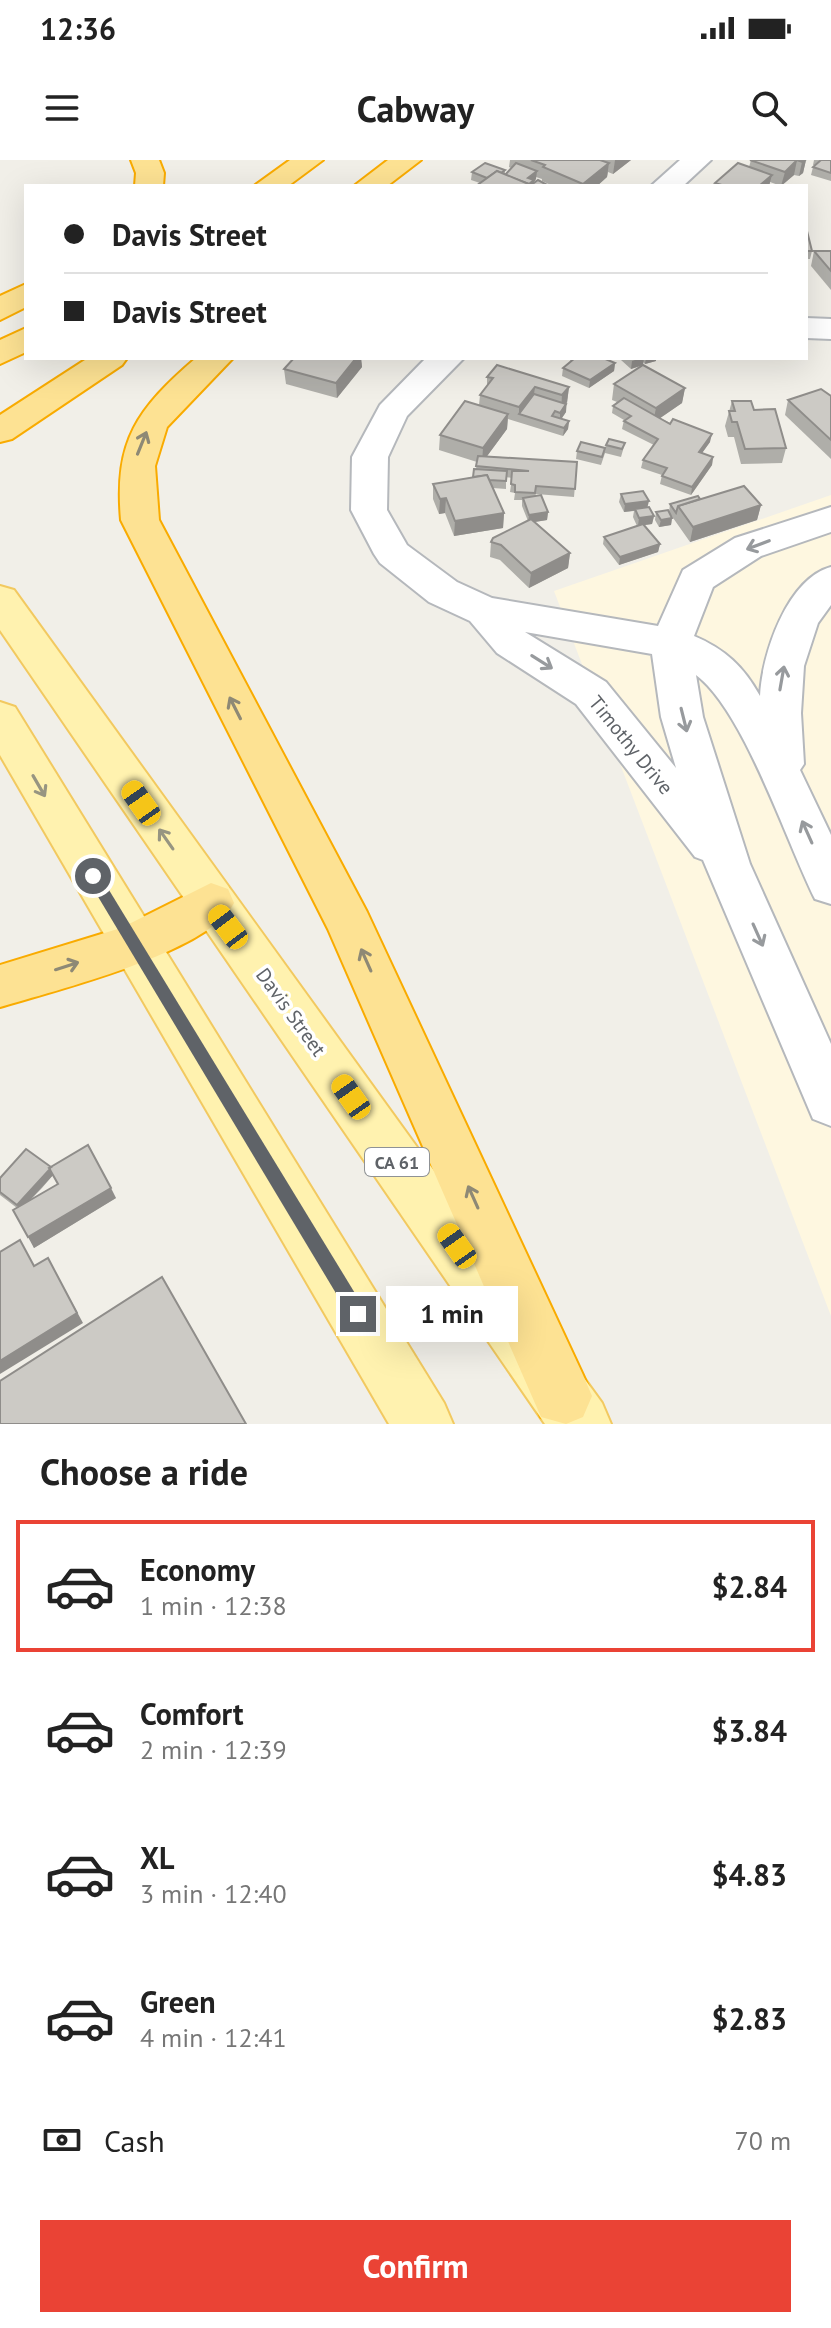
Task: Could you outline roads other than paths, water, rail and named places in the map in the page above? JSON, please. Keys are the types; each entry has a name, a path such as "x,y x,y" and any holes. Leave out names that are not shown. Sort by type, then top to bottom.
{"highway":[{"path":"145,160 149,184"},
{"path":"271,184 309,160"},
{"path":"371,184 407,160"},
{"path":"409,184 433,160"},
{"path":"0,310 24,294"},
{"path":"0,354 24,339"},
{"path":"0,431 107,360"},
{"path":"214,360 176,394 145,433 136,458 134,484 140,520 350,926 571,1410"},
{"path":"0,444 63,390"},
{"path":"0,986 134,945 211,903"}],"main road":[{"name":"Davis Street","path":"1,602 571,1410"},
{"path":"0,718 423,1424"}],"street":[{"path":"667,184 697,160"},
{"path":"808,328 831,329"},
{"name":"Timothy Drive","path":"444,360 423,377 392,412 370,457 369,510 393,554 443,592 484,611 671,643 697,654 730,679 783,779 831,885"},
{"path":"671,643 697,579 748,547 831,519"},
{"path":"783,779 778,702 791,633 831,580"},
{"name":"Timothy Drive","path":"484,611 511,643 591,693 727,864"},
{"name":"Timothy Drive","path":"671,643 682,717 727,864 831,1102"}]}
